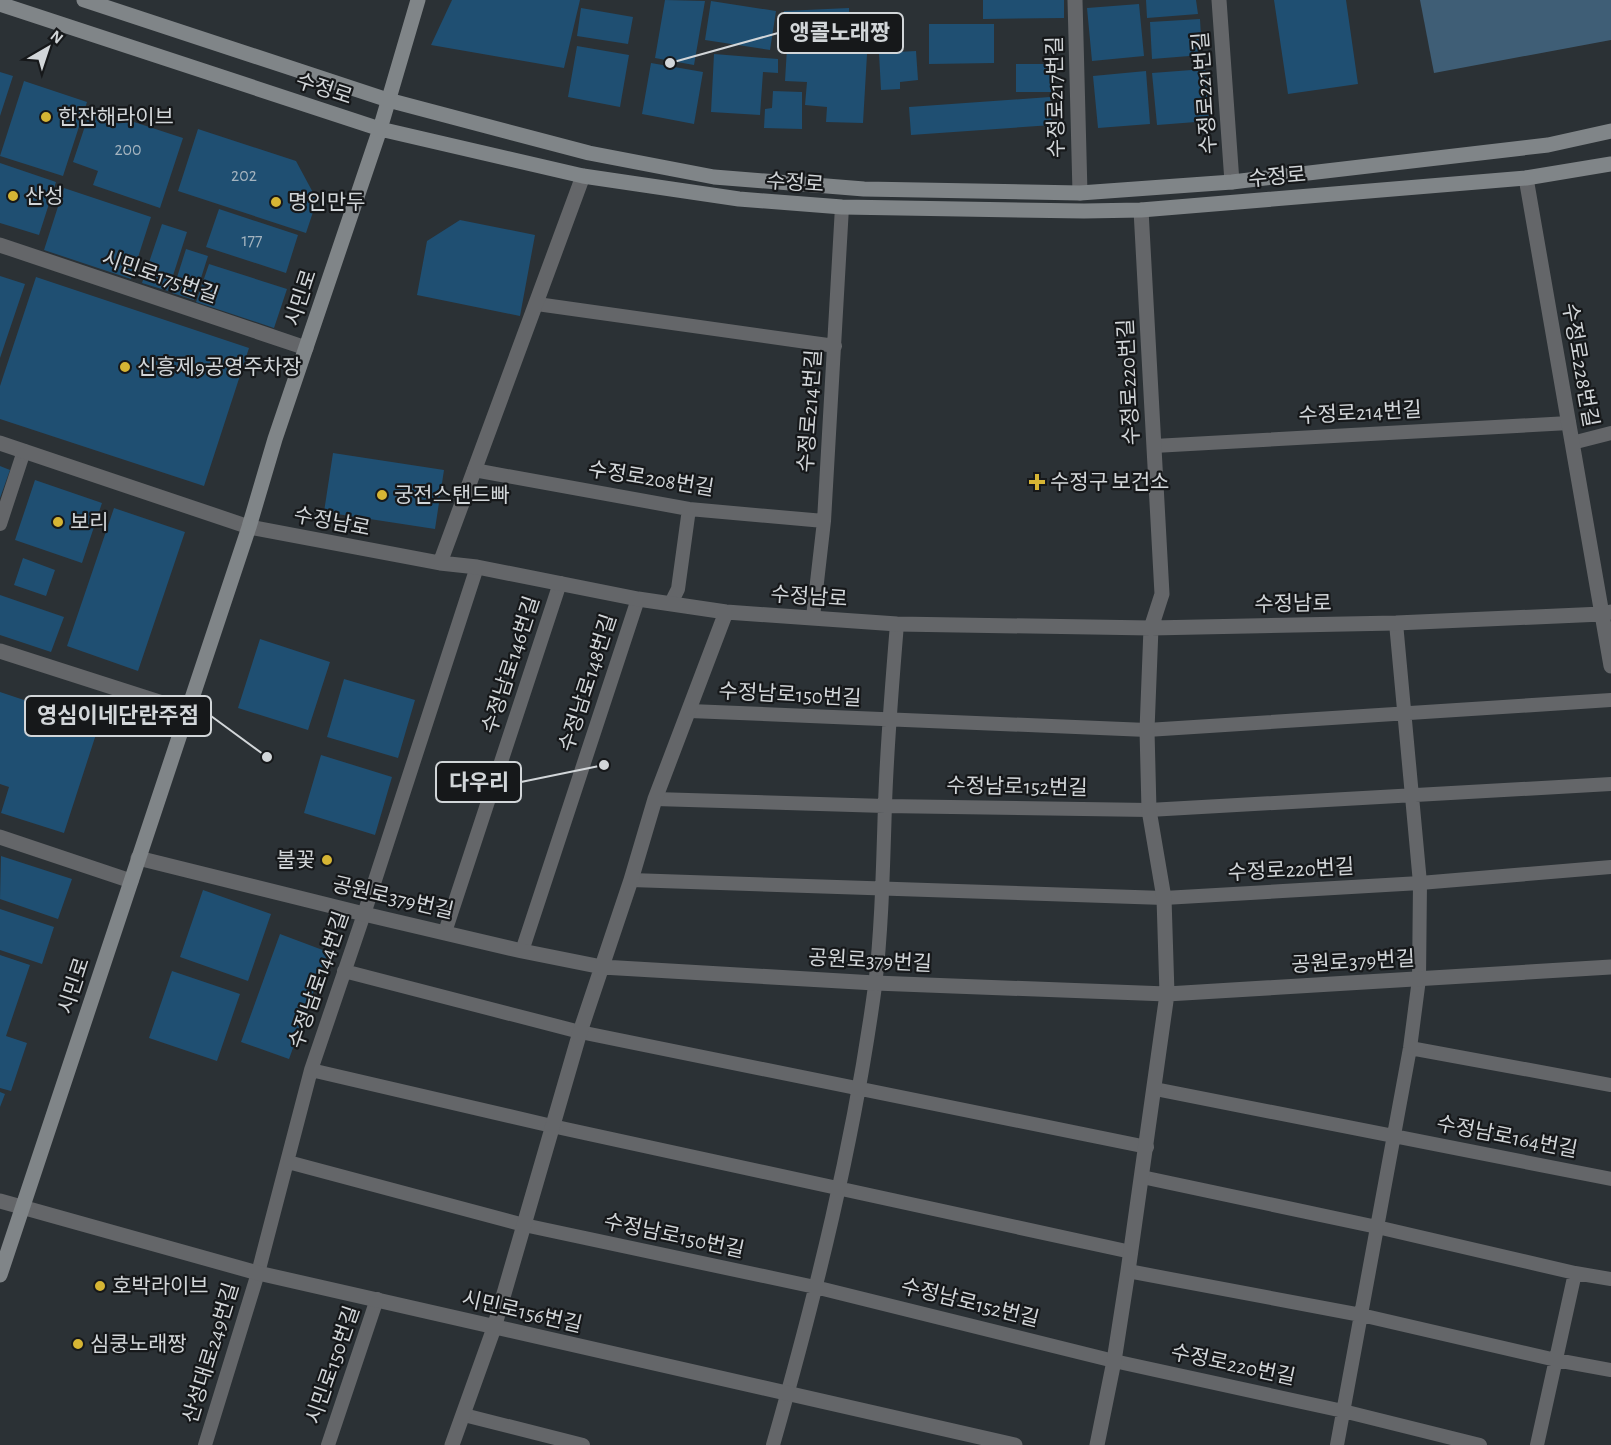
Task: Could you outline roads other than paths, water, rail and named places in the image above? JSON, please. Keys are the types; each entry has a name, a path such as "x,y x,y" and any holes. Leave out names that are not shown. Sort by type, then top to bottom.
{"main road":[{"name":"수정로","path":"84,0 388,100 589,153 714,177 864,189 1080,193 1232,182 1548,145 1611,131"},
{"name":"시민로","path":"0,1275 249,527 275,439 381,129 418,0"},
{"name":"수정로","path":"0,4 381,129 583,176 740,199 842,207 1141,210 1526,178 1611,164"}],"street":[{"name":"수정로217번길","path":"1075,0 1080,193"},
{"name":"수정로221번길","path":"1219,0 1232,182"},
{"path":"440,563 583,176"},
{"name":"수정로228번길","path":"1526,178 1572,442 1606,613 1611,666"},
{"name":"수정로220번길","path":"1097,1445 1114,1361 1131,1252 1167,994 1164,898 1149,810 1147,730 1151,628 1162,594 1141,210"},
{"name":"시민로175번길","path":"0,245 306,348"},
{"name":"수정남로","path":"0,443 249,527 440,563 477,567 638,599 726,612 897,624 1151,628 1396,623 1606,613"},
{"name":"수정남로150번길","path":"452,1445 494,1328 580,1032 632,880 656,799 726,612"},
{"path":"0,651 188,711"},
{"path":"0,837 131,881"},
{"name":"공원로379번길","path":"138,858 364,914 602,967 875,983 1167,994 1611,967"},
{"name":"시민로156번길","path":"0,1201 258,1273 1015,1445"}],"lane":[{"name":"수정로214번길","path":"813,618 824,521 842,207"},
{"path":"537,304 835,346"},
{"name":"수정로214번길","path":"1154,446 1569,423"},
{"path":"1572,442 1611,433"},
{"path":"0,524 24,451"},
{"name":"수정로208번길","path":"474,470 688,509 824,521"},
{"path":"671,603 678,589 688,509"},
{"name":"수정남로144번길","path":"258,1273 311,1070 477,567"},
{"name":"수정남로146번길","path":"446,932 560,583"},
{"name":"수정남로148번길","path":"522,951 638,599"},
{"path":"1337,1445 1410,1048 1419,979 1420,883 1396,623"},
{"path":"773,1445 840,1187 859,1090 875,983 883,890 889,720 897,624"},
{"path":"889,720 1147,730 1611,700"},
{"name":"수정남로150번길","path":"690,711 889,720"},
{"path":"1149,810 1611,784"},
{"path":"656,799 885,806"},
{"name":"수정남로152번길","path":"885,806 1149,810"},
{"path":"1420,883 1611,867"},
{"path":"632,880 1164,898"},
{"name":"수정로220번길","path":"1164,898 1420,883"},
{"path":"344,971 580,1032 1147,1147"},
{"path":"1410,1048 1611,1085"},
{"path":"311,1070 552,1126 1131,1252"},
{"path":"1155,1089 1394,1137"},
{"name":"수정남로164번길","path":"1394,1137 1611,1179"},
{"name":"수정남로150번길","path":"288,1162 524,1225 815,1287"},
{"path":"1142,1177 1611,1279"},
{"path":"1128,1271 1361,1315 1556,1360 1611,1370"},
{"name":"산성대로249번길","path":"205,1445 258,1273"},
{"path":"1537,1445 1575,1273"},
{"name":"수정남로152번길","path":"815,1287 1114,1361"},
{"name":"시민로150번길","path":"328,1445 377,1299"},
{"name":"수정로220번길","path":"1114,1361 1343,1411"},
{"path":"1343,1411 1480,1445"},
{"path":"464,1415 583,1445"}],"place":[{"name":"앵콜노래짱","path":"670,63"},
{"name":"한잔해라이브","path":"46,117"},
{"name":"산성","path":"13,196"},
{"name":"명인만두","path":"276,202"},
{"name":"신흥제9공영주차장","path":"125,367"},
{"name":"수정구 보건소","path":"1037,482"},
{"name":"궁전스탠드빠","path":"382,495"},
{"name":"보리","path":"58,522"},
{"name":"영심이네단란주점","path":"267,757"},
{"name":"다우리","path":"604,765"},
{"name":"불꽃","path":"327,860"},
{"name":"호박라이브","path":"100,1286"},
{"name":"심쿵노래짱","path":"78,1344"}]}
